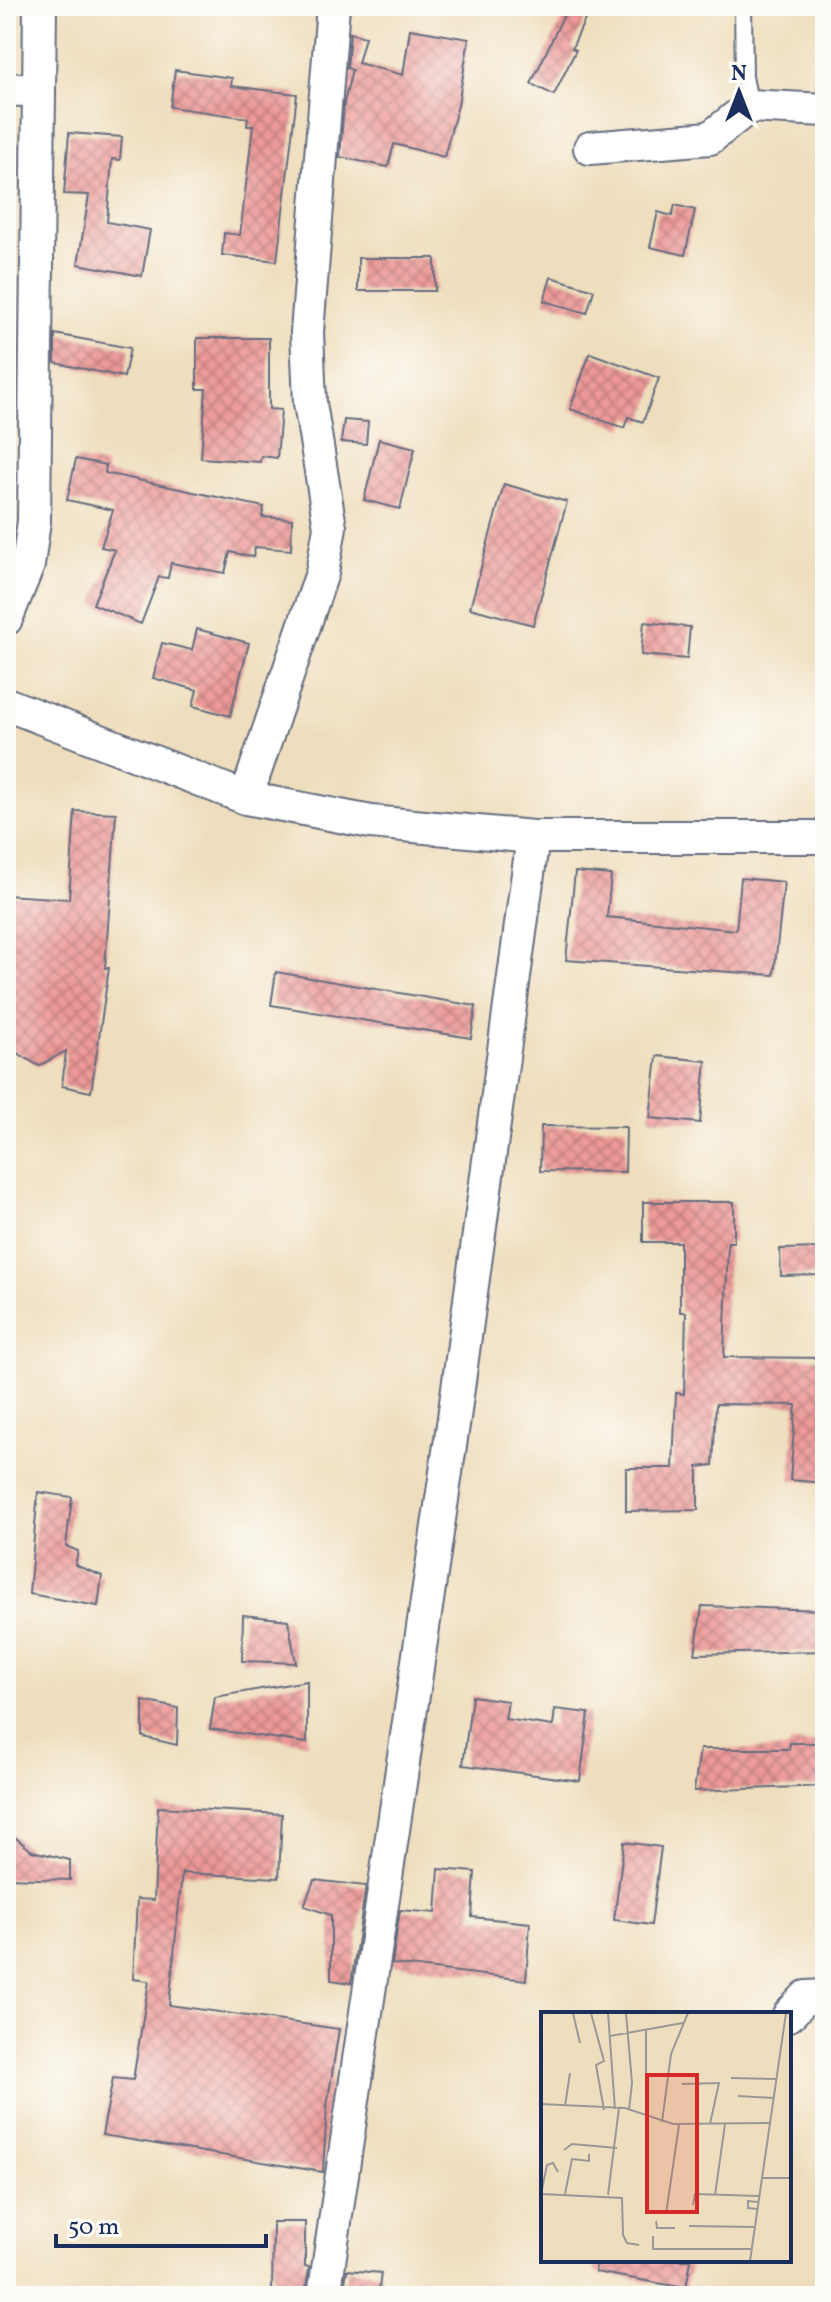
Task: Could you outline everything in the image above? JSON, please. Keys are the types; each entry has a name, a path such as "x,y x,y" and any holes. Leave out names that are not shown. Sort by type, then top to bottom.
{"street":[{"path":"6,619 28,565 34,521 40,6"},
{"path":"246,798 322,573 328,539 329,504 310,403 307,332 333,6"},
{"path":"6,90 39,89"},
{"path":"590,148 710,138 750,106 825,110"},
{"path":"6,704 246,798 371,822 533,837 825,837"},
{"path":"324,2296 451,1440 533,837"},
{"path":"791,2013 806,1997 825,1996"}],"lane":[{"path":"743,6 744,77 750,106"}],"building":[{"path":"568,6 591,6 572,48 576,50 554,95 531,84"},
{"path":"410,29 469,39 458,105 444,157 394,144 388,167 340,157 344,103 352,70 347,68 350,33 365,37 358,63 403,75"},
{"path":"175,70 232,78 231,86 297,94 277,261 222,255 224,233 240,235 253,126 247,126 248,118 170,107"},
{"path":"69,133 122,137 120,160 112,159 107,222 150,230 142,276 78,264 89,195 64,194"},
{"path":"675,205 695,210 685,255 650,247 658,212 672,216"},
{"path":"358,258 435,258 435,291 358,291"},
{"path":"551,277 594,290 587,313 544,301"},
{"path":"55,334 130,348 124,377 55,363"},
{"path":"197,338 269,338 269,409 281,410 277,458 261,456 260,462 201,458 206,389 197,389"},
{"path":"590,353 659,378 643,422 628,417 624,428 570,409"},
{"path":"344,420 368,422 366,444 341,442"},
{"path":"379,439 415,448 400,509 364,500"},
{"path":"76,459 106,465 105,473 264,507 262,517 292,519 291,550 255,547 253,557 230,552 225,573 171,563 168,578 159,577 141,624 93,604 115,550 101,547 113,510 67,500"},
{"path":"504,484 567,502 533,625 470,608"},
{"path":"644,622 690,627 687,659 641,655"},
{"path":"197,629 249,643 230,716 193,706 197,690 153,678 162,643 192,650"},
{"path":"75,811 116,813 105,968 109,968 91,1092 62,1086 66,1051 39,1066 6,1046 6,895 69,899"},
{"path":"575,872 611,875 607,917 736,930 741,878 784,882 774,975 566,960"},
{"path":"276,972 476,1006 471,1038 271,1005"},
{"path":"657,1056 706,1061 700,1123 650,1118"},
{"path":"541,1126 626,1127 625,1172 540,1171"},
{"path":"643,1202 734,1202 734,1242 728,1242 724,1357 825,1358 825,1483 790,1480 796,1405 716,1404 713,1465 698,1467 698,1510 626,1511 626,1468 673,1468 676,1393 684,1394 686,1312 680,1312 680,1242 643,1242"},
{"path":"825,1248 825,1275 781,1276 780,1249"},
{"path":"38,1492 72,1497 66,1546 78,1551 75,1565 102,1576 98,1606 29,1594"},
{"path":"702,1606 825,1610 825,1651 695,1654"},
{"path":"243,1615 288,1620 296,1663 242,1661"},
{"path":"307,1681 307,1743 210,1729 215,1697"},
{"path":"472,1696 508,1701 505,1719 553,1726 555,1709 589,1713 580,1781 463,1765"},
{"path":"143,1701 178,1708 177,1745 143,1737"},
{"path":"790,1743 825,1743 825,1786 694,1791 700,1749 789,1749"},
{"path":"158,1807 282,1814 279,1878 182,1873 169,2005 339,2029 327,2106 323,2172 102,2135 113,2078 133,2080 149,1981 133,1979 137,1899 154,1900"},
{"path":"6,1830 32,1851 70,1860 70,1880 6,1878"},
{"path":"624,1842 661,1847 651,1925 614,1920"},
{"path":"439,1869 475,1872 472,1917 530,1923 526,1980 392,1964 400,1910 436,1913"},
{"path":"314,1880 366,1886 351,1983 331,1980 331,1915 304,1906"},
{"path":"273,2222 305,2222 305,2266 309,2267 305,2296 272,2296"},
{"path":"596,2262 691,2262 686,2288 595,2272"},
{"path":"347,2270 381,2273 378,2296 343,2296"}]}
